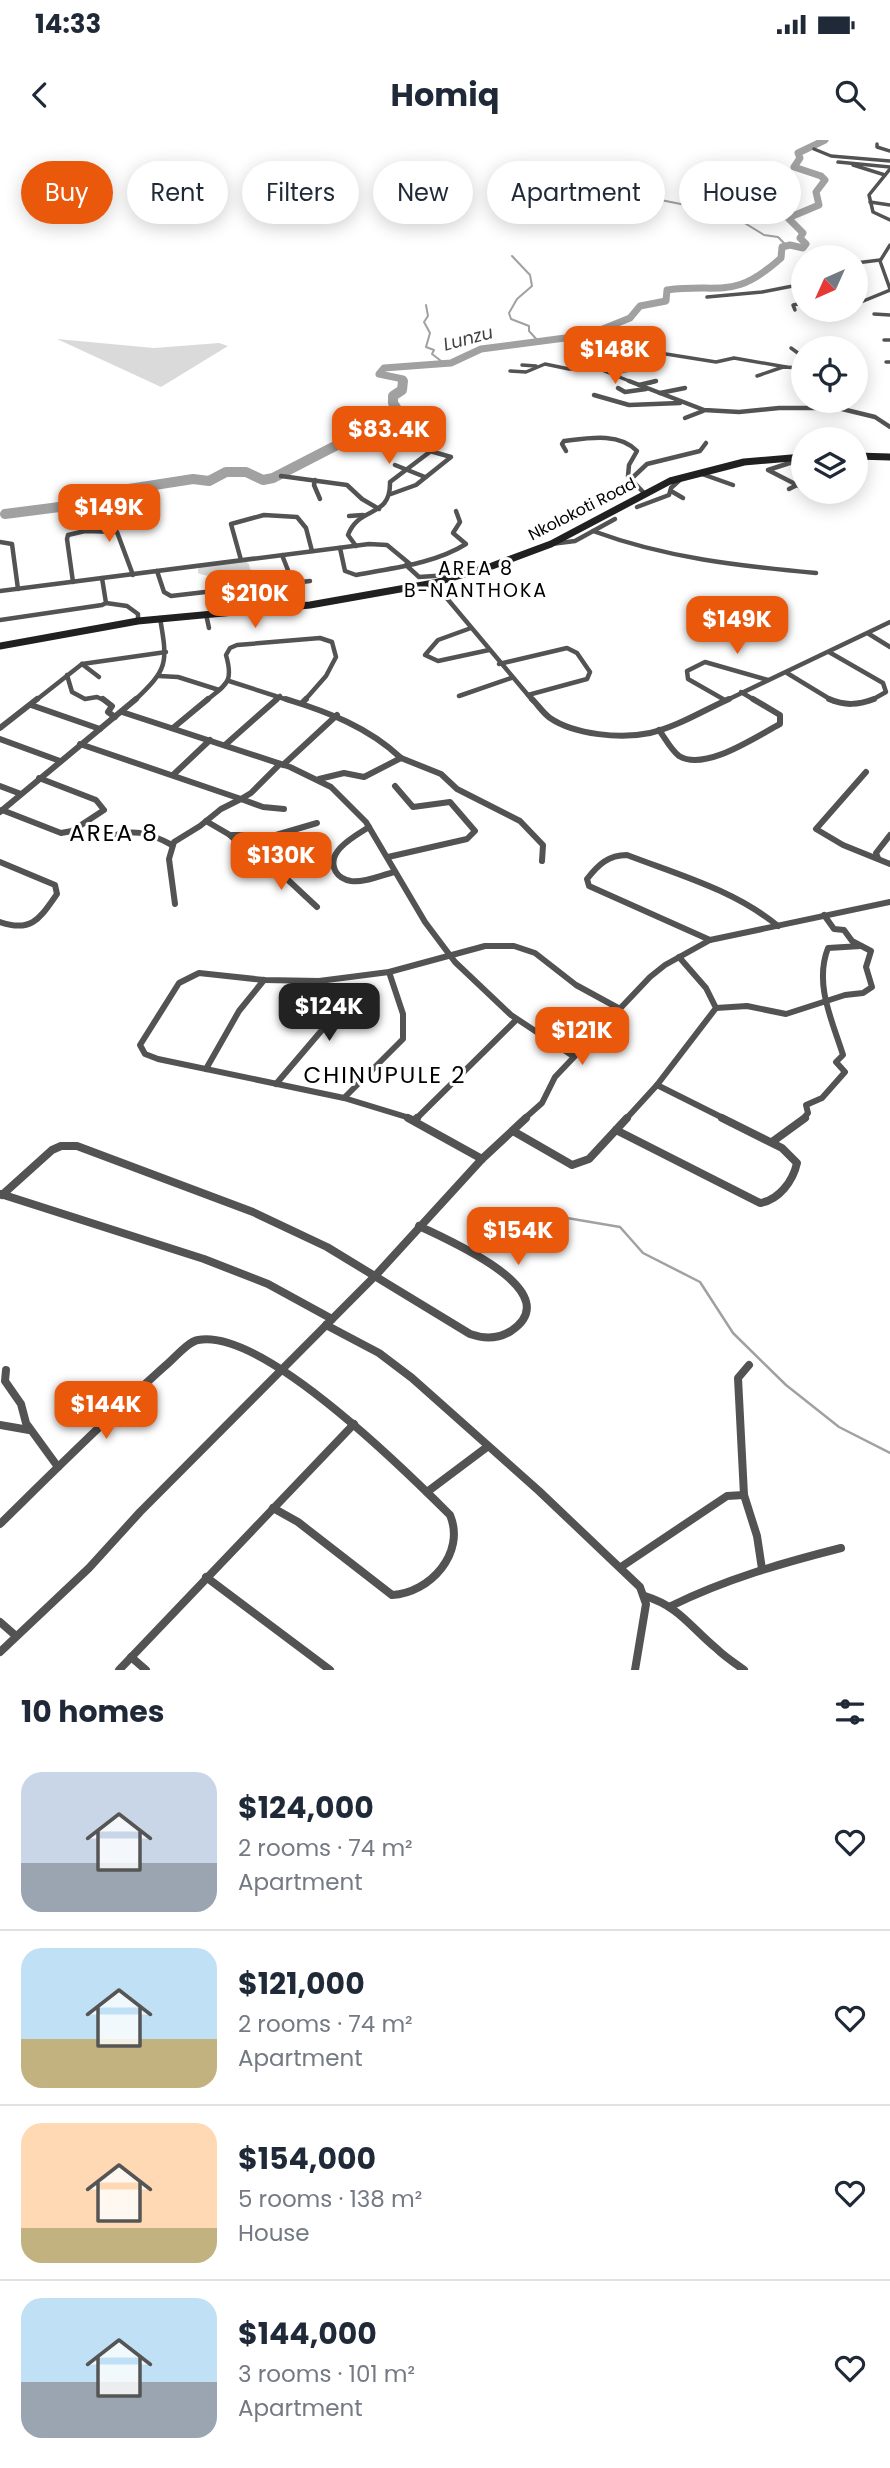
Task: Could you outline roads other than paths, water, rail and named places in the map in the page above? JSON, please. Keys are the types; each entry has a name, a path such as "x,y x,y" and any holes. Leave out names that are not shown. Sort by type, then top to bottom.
{"main road":[{"path":"868,456 890,457"},
{"name":"Nkolokoti Road","path":"0,646 138,621 339,601 434,583 466,575 551,544 644,493 684,476 744,462 791,458"}],"street":[{"path":"879,143 877,147 890,149"},
{"path":"859,160 852,159 812,149 859,160 890,168 871,190 870,202 873,212 890,220"},
{"path":"849,164 864,156 890,160"},
{"path":"838,162 885,175"},
{"path":"870,202 890,205"},
{"path":"880,261 890,244"},
{"path":"868,299 890,290 887,272 880,261"},
{"path":"868,262 888,261"},
{"path":"707,297 791,286"},
{"path":"874,314 890,315"},
{"path":"654,348 672,355 716,362 734,358 791,367"},
{"path":"611,373 649,368 654,361"},
{"path":"510,371 526,372 545,363 611,373 705,410 739,412 791,408"},
{"path":"522,365 538,366"},
{"path":"757,376 786,367"},
{"path":"639,385 656,381"},
{"path":"618,388 625,392 648,389"},
{"path":"658,393 685,388"},
{"path":"594,395 629,405 682,403"},
{"path":"685,418 705,410"},
{"path":"857,413 890,419"},
{"path":"879,419 890,427"},
{"path":"391,494 389,484 432,449 432,433 427,429"},
{"path":"566,451 561,442 626,441 638,451 628,471 630,480 644,493"},
{"path":"630,480 647,464 700,451 706,443"},
{"path":"349,516 379,509 391,494 406,492 451,457 430,451"},
{"path":"791,461 768,470 791,480"},
{"path":"394,465 425,477"},
{"path":"693,473 709,474 726,485 733,485"},
{"path":"281,476 347,485 362,499 379,509"},
{"path":"638,507 670,495 684,476"},
{"path":"315,480 314,485 320,499"},
{"path":"671,491 683,498"},
{"path":"340,548 345,570 351,575 408,565 455,551 466,544 453,533 460,522 456,512"},
{"path":"356,546 348,531 363,514"},
{"path":"241,561 231,524 264,515 297,517 306,528 312,551"},
{"path":"551,544 559,545 615,519"},
{"path":"593,531 666,556 726,566 816,573"},
{"path":"73,582 66,539 68,535 79,532 117,532 133,575"},
{"path":"0,542 7,541 12,544 18,589"},
{"path":"0,591 356,546 387,545 419,577 450,573 466,575"},
{"path":"282,555 293,583 310,581"},
{"path":"158,571 164,592 171,596 248,587 255,610"},
{"path":"102,578 106,603"},
{"path":"434,583 499,664 549,718 576,729 622,734 659,730 723,699 787,673 890,622"},
{"path":"0,620 99,607 106,603 133,608 138,614 138,621"},
{"path":"206,614 209,628"},
{"path":"39,778 96,800 104,810 72,831 61,833 1,811 39,778 80,744 122,712 159,676 166,652 160,618"},
{"path":"471,628 445,636 427,649 425,654 438,661 489,650"},
{"path":"869,634 890,647"},
{"path":"173,728 229,681 231,672 226,655 233,646 329,639 334,645 336,657 326,676 303,702"},
{"path":"499,664 567,648 577,653 590,672 587,679 528,695"},
{"path":"0,728 82,664 166,652"},
{"path":"787,673 845,705 864,705 886,692 883,683 828,653"},
{"path":"723,699 688,679 687,671 705,662 768,680"},
{"path":"82,664 99,677"},
{"path":"67,675 72,692 85,699 95,695 103,698 112,706 107,712 115,717"},
{"path":"159,676 178,677 219,690"},
{"path":"459,695 511,678"},
{"path":"229,681 303,702 337,715 386,744 401,758 441,774 457,789 520,821 543,845 542,861"},
{"path":"659,730 678,755 688,759 705,759 723,755 780,724 780,715 741,692"},
{"path":"225,745 280,696"},
{"path":"32,705 100,729"},
{"path":"122,712 282,765 318,779 344,798 369,827 426,925 451,956 497,1006 515,1021 573,1056"},
{"path":"174,904 173,873 169,856 172,845 189,830 206,821 214,811 251,793 337,715"},
{"path":"0,739 60,761"},
{"path":"173,775 210,740"},
{"path":"80,744 263,807 284,809"},
{"path":"318,779 344,773 364,777 401,758"},
{"path":"866,772 816,829 843,845 890,864"},
{"path":"0,786 21,794"},
{"path":"388,857 467,839 475,831 450,802 413,807 394,786"},
{"path":"206,821 230,835 256,859 275,860 282,865 287,880 317,908"},
{"path":"230,835 276,835 317,822"},
{"path":"369,827 337,852 333,866 336,873 348,881 356,881 396,872"},
{"path":"106,838 126,829 150,833 172,845"},
{"path":"878,859 876,853 890,835"},
{"path":"710,940 612,898 589,886 587,879 607,858 627,855 734,897 756,908 778,926"},
{"path":"256,859 257,869"},
{"path":"0,862 48,880 55,886 57,894 31,925 16,928 0,922"},
{"path":"0,1652 89,1568 140,1512 376,1275 482,1159 542,1103 555,1077 573,1056 650,977 678,957 710,940 890,902"},
{"path":"513,1131 572,1165 589,1159 657,1085 716,1008 747,1006 786,1014 845,995 863,993 872,987 866,967 871,950 852,941 844,930 834,929 824,915"},
{"path":"482,1159 415,1120 344,1098 158,1059 145,1054 141,1045 179,983 190,976 206,972 264,981 318,982 389,972 451,956 465,949 485,946 526,948 576,985 620,1009"},
{"path":"772,1142 801,1123 808,1113 806,1105 822,1098 845,1072 836,1062 843,1055 821,966 828,948 862,946"},
{"path":"678,957 706,988 716,1008"},
{"path":"344,1098 403,1039 403,1018 389,972"},
{"path":"206,1069 237,1013 264,981"},
{"path":"276,1084 322,1030 318,982"},
{"path":"415,1120 515,1021"},
{"path":"616,1130 741,1195 765,1204 785,1185 796,1169 793,1156 772,1142 657,1085"},
{"path":"1,1194 52,1150 61,1146 77,1146 253,1212 327,1247 479,1338 498,1337 515,1329 525,1318 527,1311 524,1300 502,1271 482,1256 419,1226"},
{"path":"1,1194 204,1259 268,1284 380,1353 412,1378 621,1567 645,1596 671,1606 716,1649 744,1670"},
{"path":"0,1524 118,1409 195,1340 202,1337 221,1337 280,1371 335,1408 427,1492 453,1520 450,1556 443,1567 414,1590 398,1596 387,1593 309,1530 273,1508"},
{"path":"749,1365 738,1378 744,1495 757,1536 762,1569"},
{"path":"6,1370 5,1381 21,1405 26,1423 58,1466"},
{"path":"119,1670 354,1424"},
{"path":"0,1425 30,1430"},
{"path":"427,1492 487,1447"},
{"path":"621,1567 644,1550 675,1534 727,1496 744,1495"},
{"path":"671,1606 707,1588 762,1569 841,1548"},
{"path":"206,1577 330,1670"},
{"path":"635,1670 645,1596"},
{"path":"0,1622 16,1636"},
{"path":"131,1657 146,1670"}],"waterway":[{"name":"Lunzu","path":"403,381 379,374 384,368 451,363 481,349 588,335 630,318 640,306 666,301 667,290 726,288 751,280 781,258 782,247 790,245 803,248 806,244 800,238 803,233 788,218 819,205 816,192 825,180 821,176 794,167 800,158 798,153 825,140"},
{"path":"665,201 730,214 764,235 778,237 784,243 782,247"},
{"path":"512,256 530,275 532,286 517,299 509,313 511,319 529,326 529,331 539,342"},
{"path":"426,305 428,316 424,322 430,333 426,347 434,350 432,354 445,364"},
{"name":"Lunzu","path":"5,514 75,505 116,491 193,479 209,481 226,472 246,472 263,480 273,478 339,444 408,426 393,403 393,396 402,390 403,381"},
{"path":"567,1218 620,1227 643,1253 700,1282 733,1333 786,1385 839,1427 890,1453"}],"district":[{"name":"AREA 8 B-NANTHOKA","path":"476,579"},
{"name":"AREA 8","path":"114,833"},
{"name":"CHINUPULE 2","path":"385,1075"}]}
